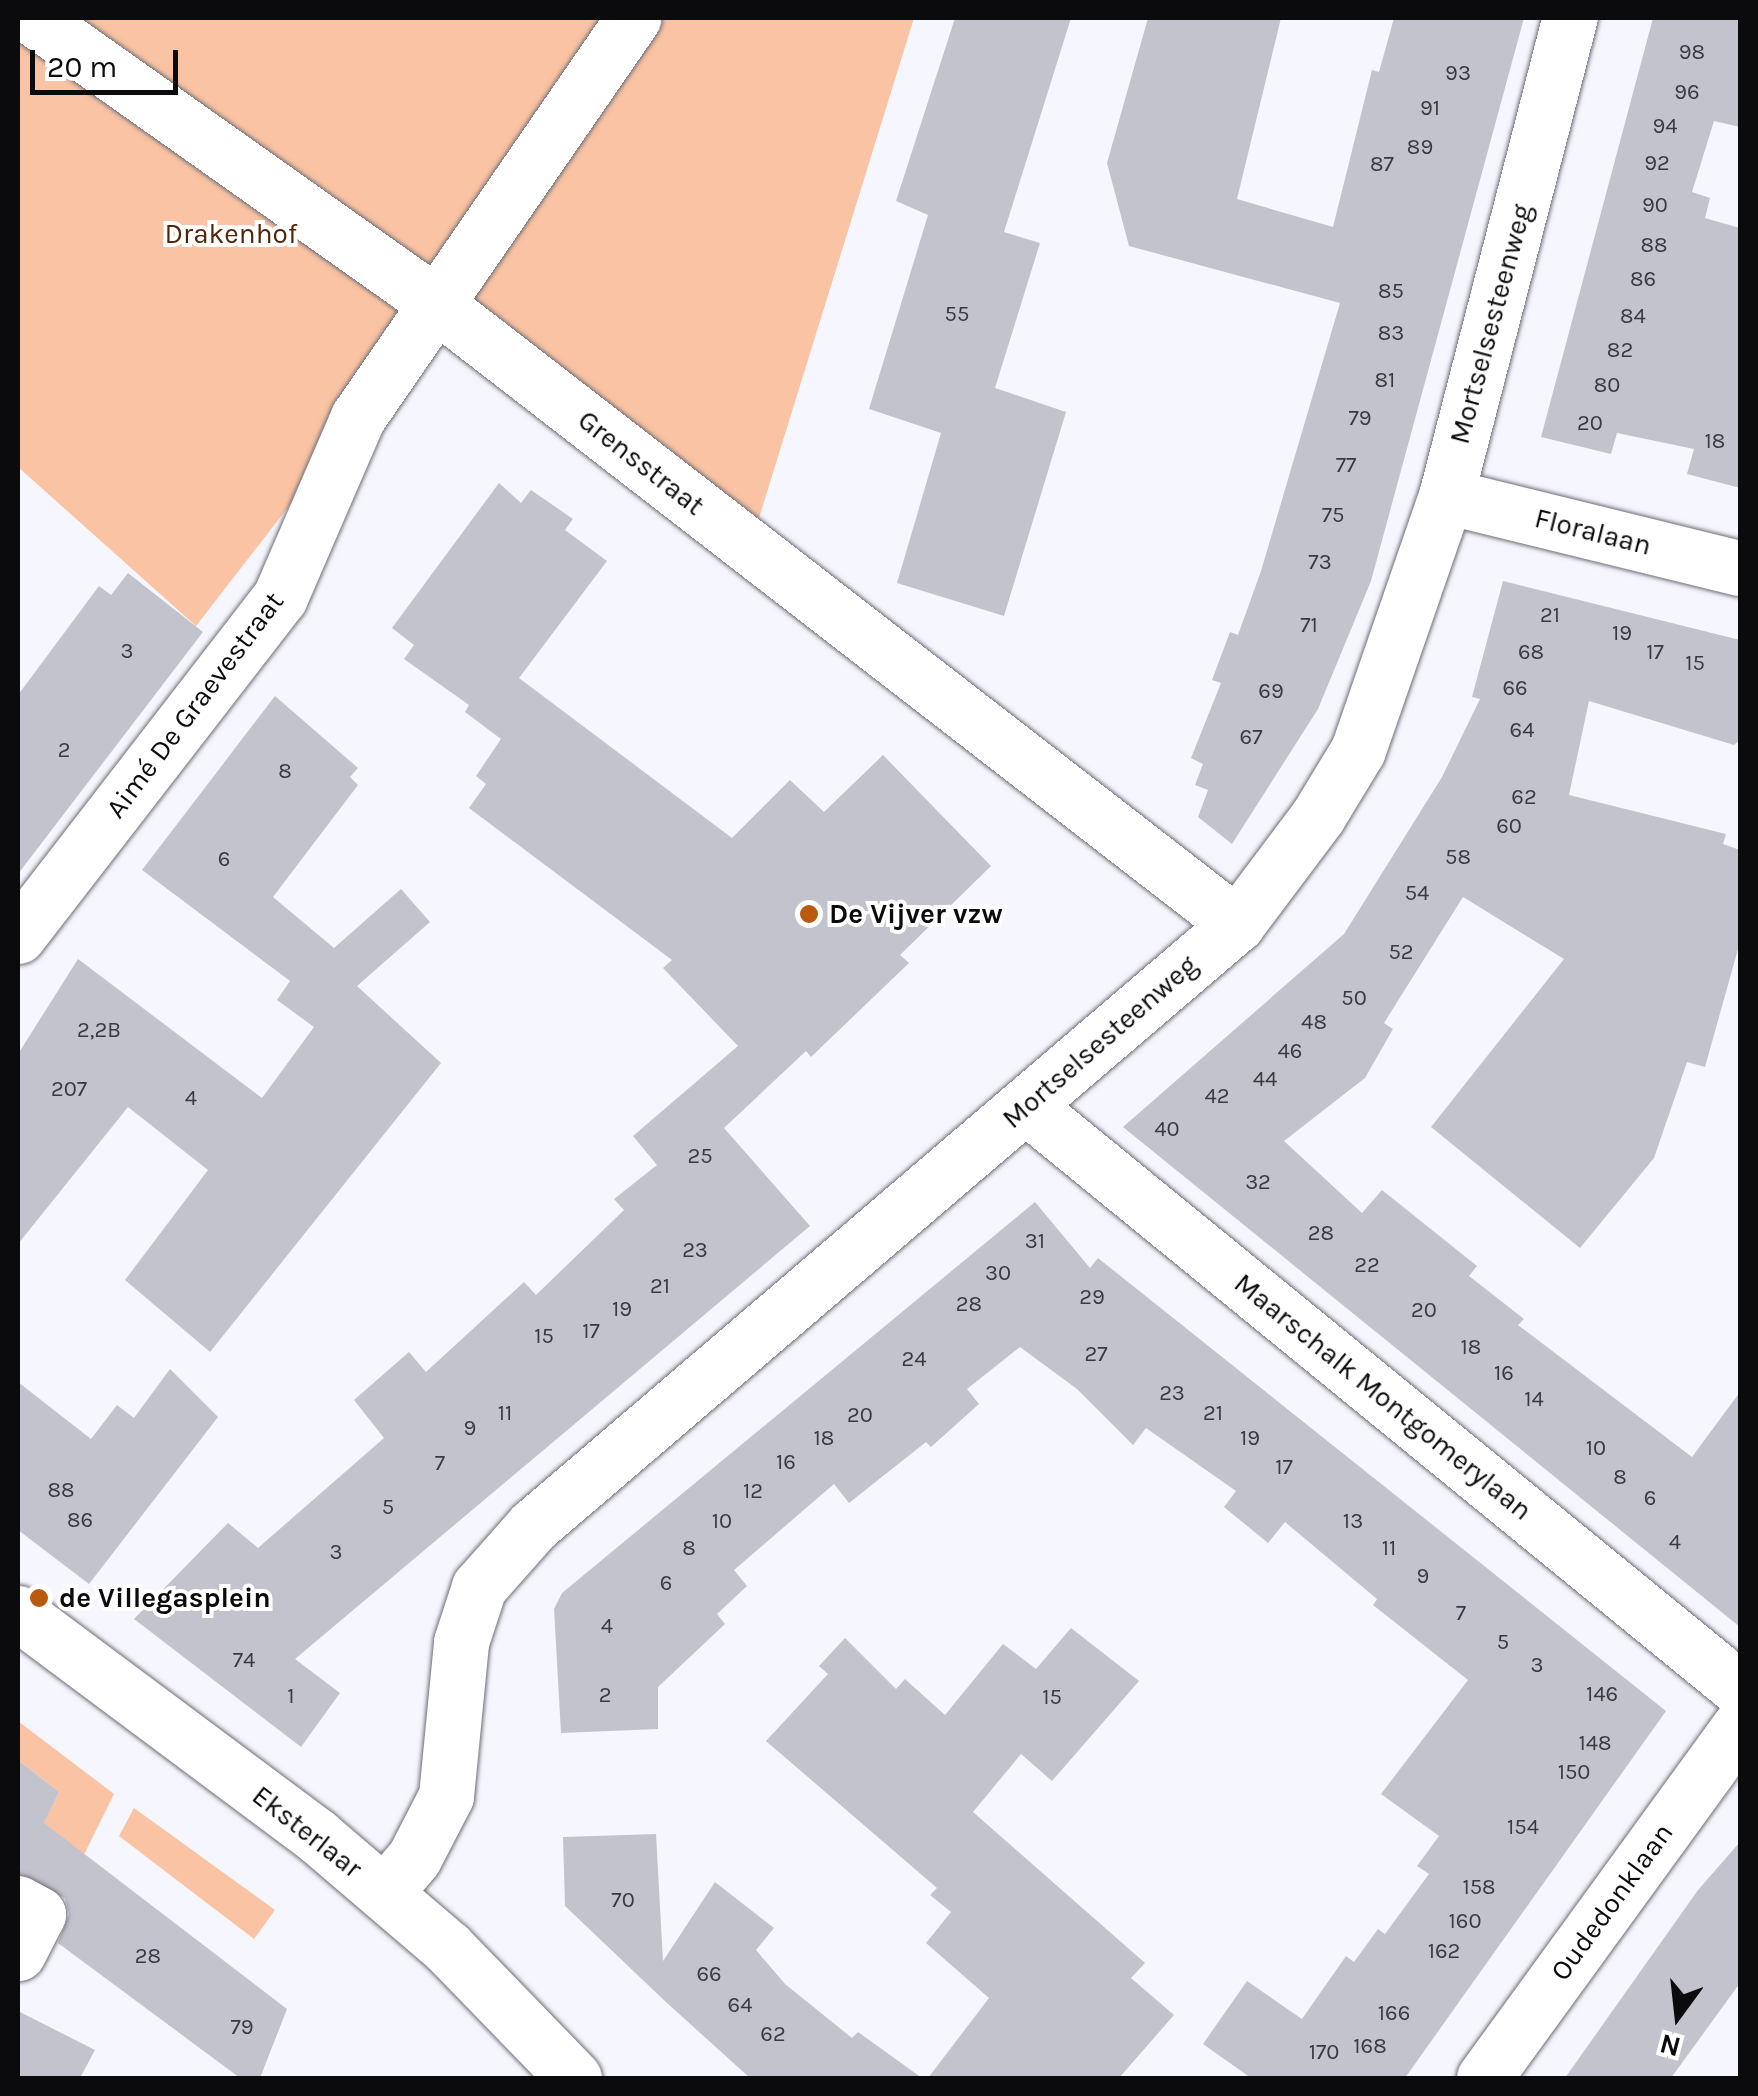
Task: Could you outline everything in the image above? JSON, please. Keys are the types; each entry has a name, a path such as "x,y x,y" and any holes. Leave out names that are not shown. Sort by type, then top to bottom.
{"street":[{"name":"Grensstraat","path":"34,18 432,301 1237,924"},
{"name":"Aimé De Graevestraat","path":"18,936 280,597 358,418 432,301 632,18"},
{"name":"Mortselsesteenweg","path":"384,1894 414,1858 446,1796 461,1642 479,1586 533,1526 1237,924 1294,855 1358,750 1446,496 1570,18"},
{"name":"Floralaan","path":"1446,496 1740,568"},
{"name":"Maarschalk Montgomerylaan","path":"1026,1106 1740,1689"},
{"name":"Eksterlaar","path":"18,1613 318,1836 448,1948 574,2078"},
{"name":"Oudedonklaan","path":"1484,2078 1740,1726"},
{"path":"18,1903 38,1914 18,1953"}],"green space":[{"name":"Drakenhof","path":"18,18 914,18 754,534 447,302 196,626 18,467"},
{"path":"18,1721 114,1794 63,1897 18,1876 59,1792 18,1760"},
{"path":"134,1808 275,1910 254,1939 119,1836"}],"building":[{"path":"955,18 1071,18 1004,232 1040,243 995,388 1066,412 1004,616 897,583 941,433 869,409 928,215 896,201"},
{"path":"1148,18 1281,18 1237,199 1333,227 1372,70 1379,72 1394,18 1524,18 1371,581 1318,709 1232,844 1198,817 1208,790 1195,785 1203,764 1191,758 1221,683 1212,680 1230,632 1238,635 1261,571 1340,303 1129,246 1107,163"},
{"path":"1653,18 1740,18 1740,127 1714,121 1692,192 1710,198 1705,218 1740,228 1740,488 1687,474 1694,449 1617,433 1611,454 1541,437"},
{"path":"499,483 521,503 531,490 573,519 565,530 607,561 519,678 732,838 790,780 824,812 883,755 991,866 900,955 909,963 811,1057 806,1051 724,1128 810,1226 295,1659 340,1693 301,1747 134,1619 228,1523 258,1548 384,1438 354,1400 409,1352 426,1372 524,1282 536,1295 624,1210 614,1199 657,1165 633,1136 738,1046 663,968 672,960 469,808 486,784 476,776 501,739 465,712 469,705 404,659 414,645 392,628"},
{"path":"128,573 203,632 18,874 18,695 99,586 111,595"},
{"path":"1503,581 1740,640 1740,740 1734,745 1589,701 1569,795 1726,834 1723,844 1740,850 1740,942 1705,1067 1687,1062 1654,1158 1580,1248 1431,1127 1564,959 1463,897 1384,1023 1393,1029 1365,1078 1284,1141 1362,1213 1382,1190 1477,1266 1469,1276 1524,1319 1518,1325 1692,1457 1740,1392 1740,1627 1123,1127 1344,934 1442,777 1480,699 1472,697"},
{"path":"275,696 358,768 350,777 358,785 273,897 334,948 401,889 430,922 357,986 441,1063 210,1352 125,1280 208,1170 128,1107 18,1244 18,1054 78,959 262,1098 314,1027 277,1000 290,981 142,870"},
{"path":"1035,1202 1090,1268 1098,1258 1666,1711 1405,2078 1251,2078 1203,2044 1247,1981 1302,2019 1346,1956 1354,1962 1378,1929 1385,1934 1429,1874 1417,1866 1439,1836 1381,1794 1468,1680 1373,1605 1377,1599 1285,1522 1268,1543 1224,1507 1236,1491 1146,1428 1133,1445 1077,1389 1020,1347 967,1389 979,1404 931,1447 926,1442 849,1503 834,1484 734,1570 747,1586 717,1614 725,1624 658,1687 658,1729 561,1733 554,1609 562,1593"},
{"path":"170,1369 218,1417 89,1584 18,1530 18,1382 91,1439 117,1405 134,1418"},
{"path":"1071,1628 1139,1681 1052,1781 1021,1754 973,1812 1145,1963 1131,1978 1174,2015 1119,2078 928,2078 989,1998 926,1943 951,1912 930,1895 937,1888 766,1741 828,1674 819,1666 845,1638 896,1689 905,1679 945,1715 1003,1644 1036,1669"},
{"path":"18,1760 59,1792 44,1823 287,2009 260,2078 240,2078 58,1943 69,1914 65,1898 18,1872"},
{"path":"656,1834 663,1961 715,1882 774,1928 756,1950 785,1984 852,2038 858,2032 922,2078 750,2078 667,2003 565,1906 563,1837"},
{"path":"1740,1842 1740,1983 1671,2078 1565,2078 1698,1890"},
{"path":"18,2011 95,2050 80,2078 18,2078"}],"place":[{"name":"De Vijver vzw","path":"809,914"},
{"name":"de Villegasplein","path":"39,1598"}]}
